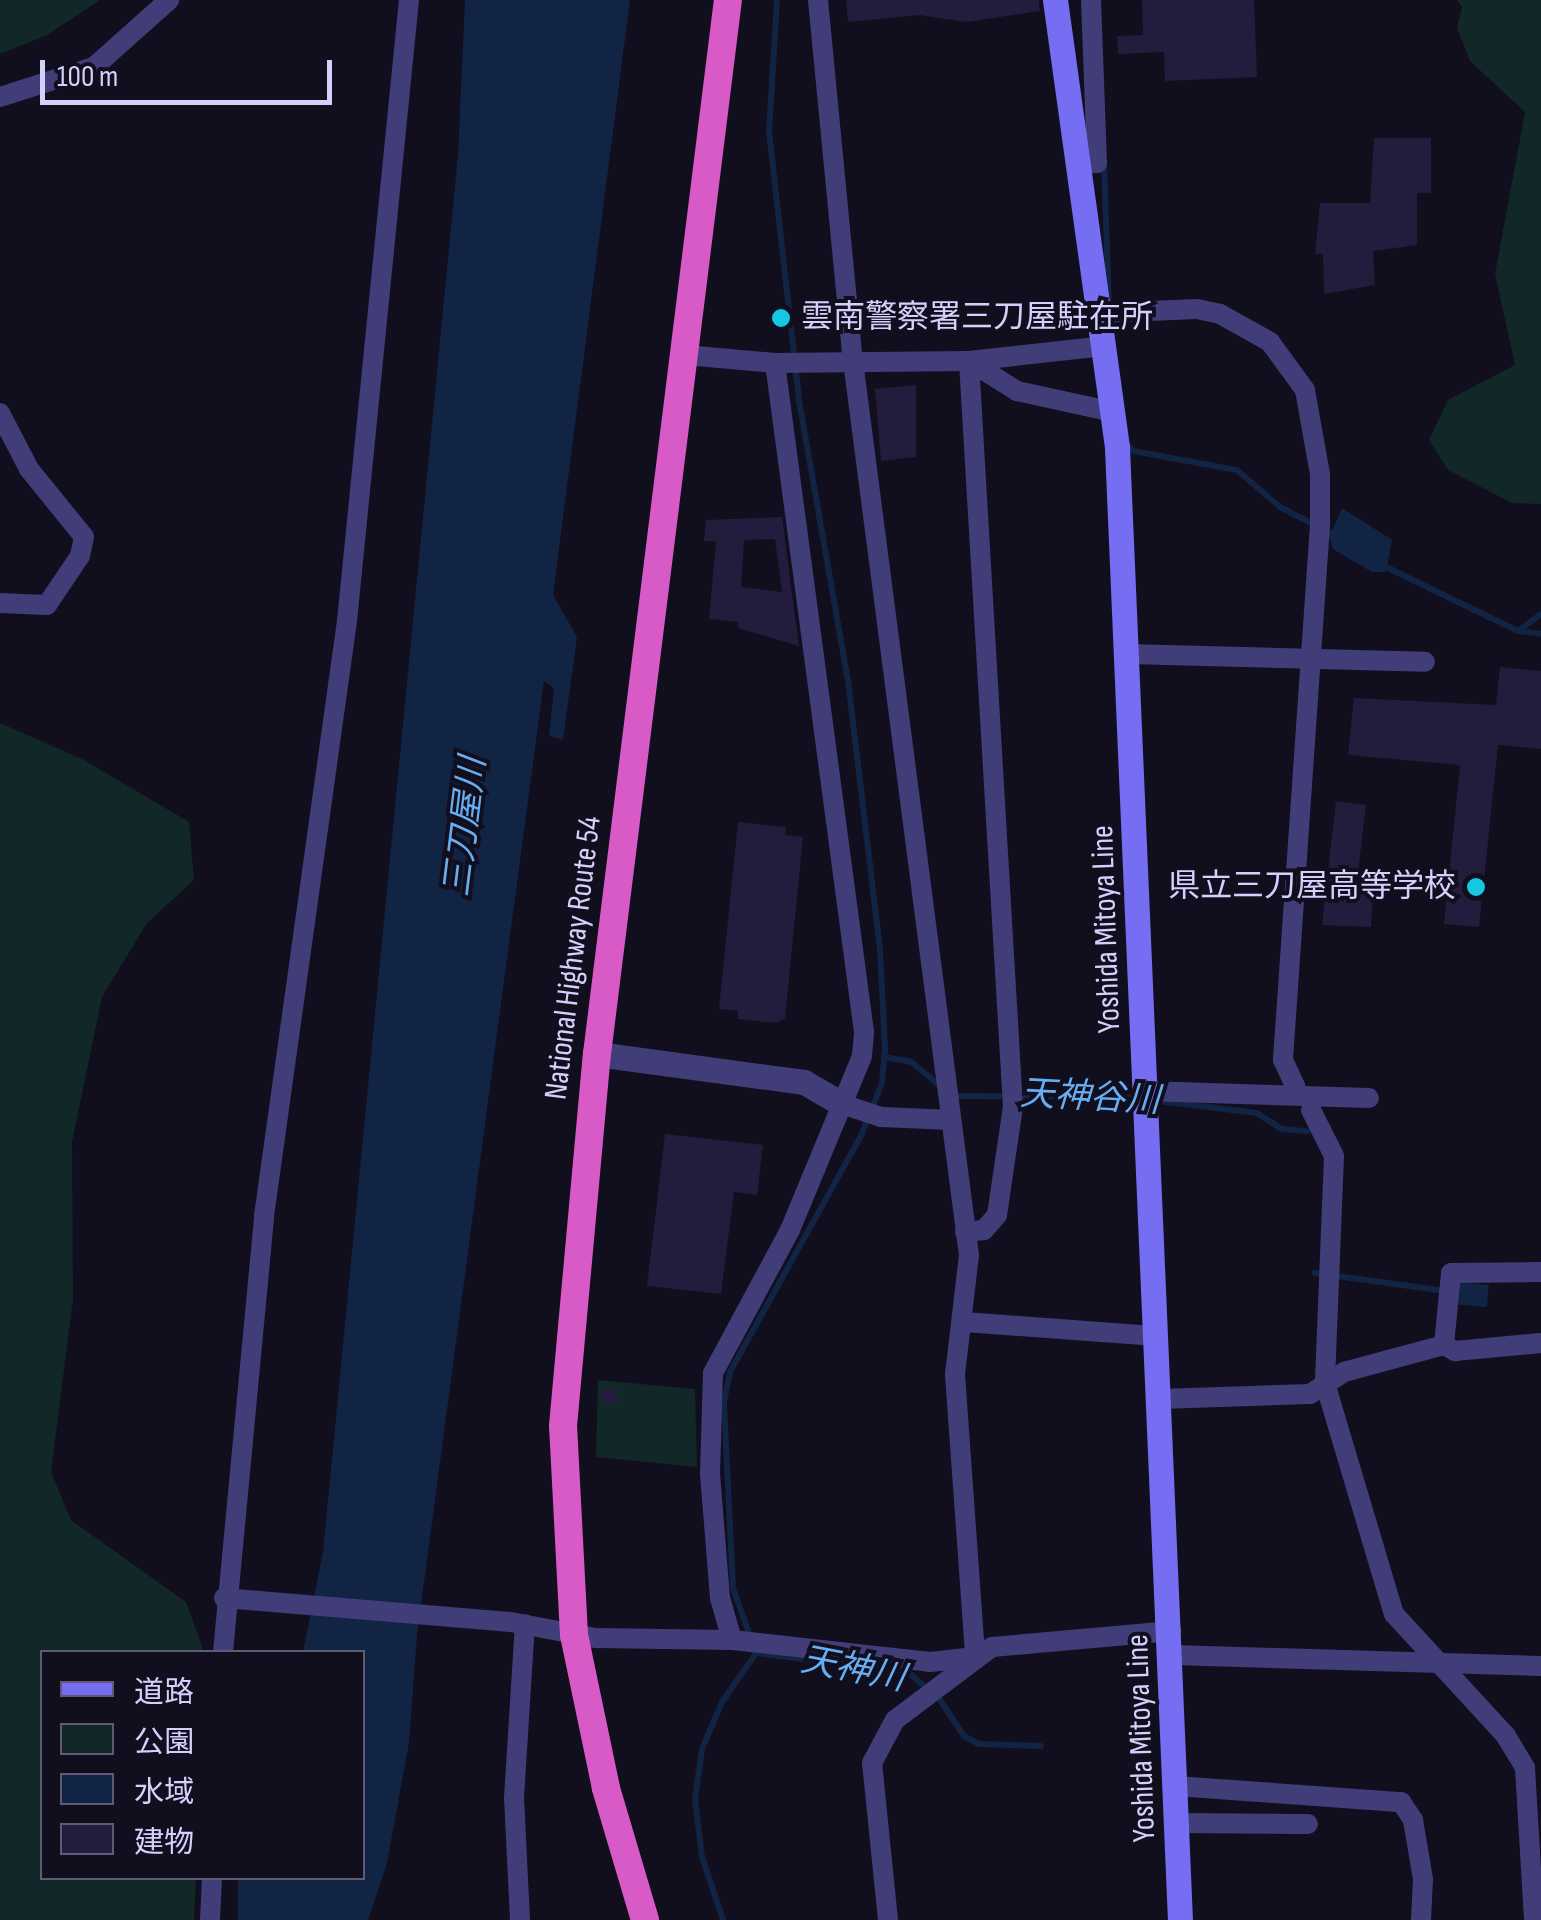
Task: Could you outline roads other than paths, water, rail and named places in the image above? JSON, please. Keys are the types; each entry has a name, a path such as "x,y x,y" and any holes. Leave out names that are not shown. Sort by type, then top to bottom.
{"highway":[{"name":"National Highway Route 54","path":"645,1920 606,1788 574,1635 563,1426 596,1054 728,0"}],"main road":[{"name":"Yoshida Mitoya Line","path":"1055,0 1113,412 1128,654 1172,1643 1180,1920"}],"street":[{"path":"0,97 94,67 169,0"},
{"path":"224,1650 264,1216 347,621 409,0"},
{"path":"818,0 852,362 970,1281 955,1375 975,1656"},
{"path":"1078,164 1097,164 1091,0"},
{"path":"1100,313 1220,314 1270,342 1296,370 1320,474 1283,1060 1295,1086"},
{"path":"685,355 778,362 970,361 1104,346"},
{"path":"970,361 1016,391 1113,412"},
{"path":"965,1232 984,1230 997,1215 1013,1107 970,361"},
{"path":"732,1640 720,1598 708,1395 719,1354 790,1230 842,1104 864,1032 778,362"},
{"path":"0,413 29,469 84,537 80,556 46,604 0,603"},
{"path":"1128,654 1425,662"},
{"path":"596,1054 804,1082 842,1104 882,1118 950,1120"},
{"path":"1146,1091 1369,1098"},
{"path":"1311,1110 1334,1156 1325,1383 1378,1577 1394,1614 1506,1736 1525,1768 1537,1886 1534,1920"},
{"path":"1444,1346 1451,1273 1541,1272"},
{"path":"964,1322 1156,1336"},
{"path":"1160,1398 1297,1396 1325,1383 1444,1346 1454,1351 1541,1343"},
{"path":"229,1598 518,1623 574,1635 732,1640 930,1662 975,1656 1039,1640 1172,1643 1437,1664 1541,1666"},
{"path":"518,1623 514,1798 520,1920"},
{"path":"888,1920 874,1753 895,1720 975,1656"},
{"path":"1176,1786 1400,1802 1414,1820 1424,1879 1421,1920"},
{"path":"1177,1823 1308,1824"},
{"path":"210,1920 212,1880"}],"water":[{"name":"三刀屋川","path":"465,0 630,0 553,595 577,637 563,740 549,736 554,688 544,681 417,1635 409,1743 387,1863 368,1920 238,1920 238,1880 365,1880 365,1650 303,1650 323,1552 458,155"},
{"path":"1342,508 1392,540 1386,572 1372,572 1333,549 1329,537"},
{"path":"1454,1282 1489,1285 1487,1307 1452,1304"}],"waterway":[{"path":"756,1653 733,1588 724,1401 730,1372 861,1136 882,1083 885,1049 880,949 848,681 799,399 769,131 777,0"},
{"path":"1104,161 1109,309"},
{"path":"1128,445 1133,451 1237,470 1280,507 1338,537"},
{"path":"1382,565 1518,631 1541,634"},
{"path":"1518,631 1541,614"},
{"name":"天神谷川","path":"884,1057 911,1062 943,1088"},
{"name":"天神谷川","path":"952,1096 1137,1097"},
{"name":"天神谷川","path":"1159,1101 1257,1113 1282,1129 1307,1131"},
{"name":"天神谷川","path":"1315,1273 1446,1291"},
{"name":"天神川","path":"756,1653 909,1673 940,1700 964,1736 979,1744 1041,1746"},
{"path":"723,1920 702,1857 695,1799 702,1749 722,1702 756,1653"}],"place":[{"name":"雲南警察署三刀屋駐在所","path":"781,318"},
{"name":"県立三刀屋高等学校","path":"1476,887"}]}
